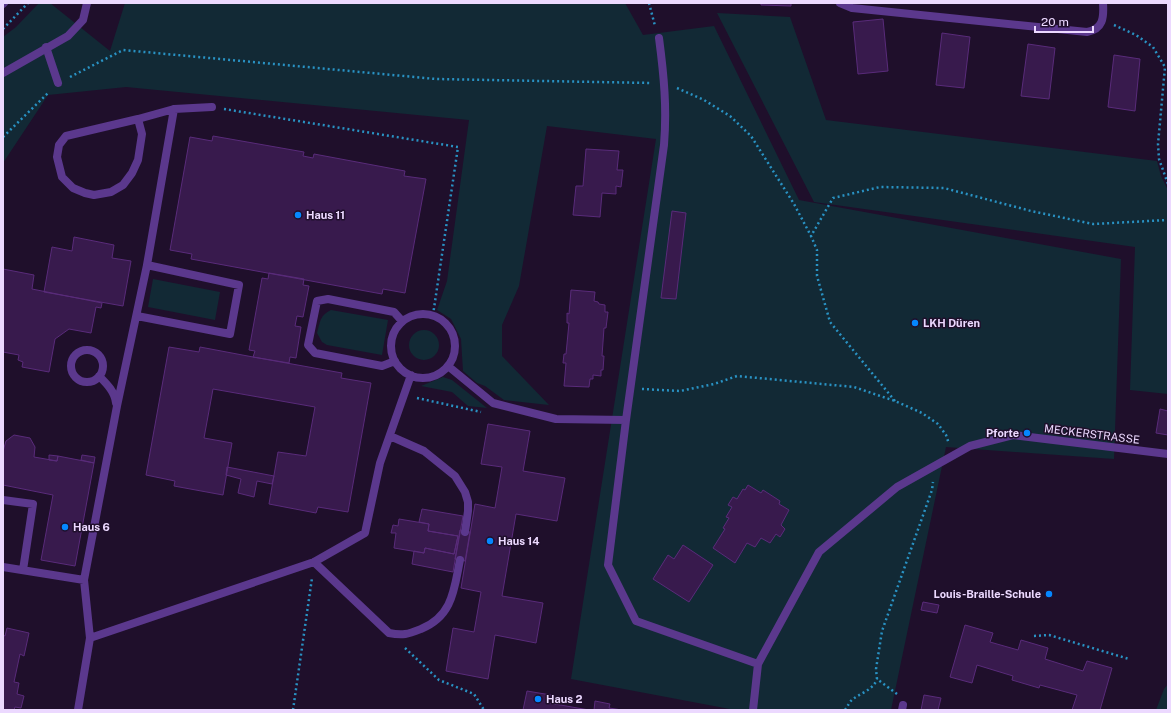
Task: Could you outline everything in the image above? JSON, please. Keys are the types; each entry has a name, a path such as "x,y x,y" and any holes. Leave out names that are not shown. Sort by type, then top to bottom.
{"street":[{"path":"3,73 46,47 68,36 83,20 88,3"},
{"path":"840,3 852,8 1087,32 1095,31 1100,26 1102,20 1103,3"},
{"path":"659,38 665,83 666,118 664,145 630,389 608,565 636,621 758,664"},
{"path":"46,47 58,83"},
{"path":"138,119 142,134 138,160 132,173 123,185 111,192 94,195 73,188 62,177 57,157 59,145 66,136 174,109 212,107"},
{"path":"78,710 90,638 84,580 117,406 147,265 174,109"},
{"path":"137,316 230,334 239,285 147,265"},
{"path":"395,361 382,366 315,353 308,344 317,301 328,299 394,312 402,321"},
{"path":"422,314 433,315 442,320 449,327 454,336 455,347 453,357 448,366 441,372 421,378 402,370 395,361 391,351 391,340 395,330 402,321 412,316 422,314"},
{"path":"448,366 493,403 556,419 626,420"},
{"path":"90,638 314,562 365,533 380,463 411,375"},
{"path":"99,376 110,387 115,396 117,406"},
{"name":"MECKERSTRASSE","path":"933,466 970,446 1013,435 1168,454"},
{"path":"390,436 424,451 455,476 465,492 468,502 465,532"},
{"path":"753,710 758,664 820,552 897,486 933,466"},
{"path":"3,500 33,504 24,570"},
{"path":"314,562 389,633 407,635 427,626 439,618 446,610 452,599 460,560"},
{"path":"3,567 84,580"}],"path":[{"path":"3,29 28,3"},
{"path":"649,3 659,38"},
{"path":"1102,20 1136,35 1153,48 1165,67 1158,144 1159,159 1168,184"},
{"path":"3,137 58,83 123,50 436,79 665,83 704,100 730,116 751,136 794,204 817,250 817,276 830,322 895,401"},
{"path":"212,107 458,147 433,315"},
{"path":"811,236 833,198 880,187 944,188 1031,211 1093,224 1168,220"},
{"path":"630,389 680,391 714,384 737,376 854,387 895,401 922,413 938,424 946,435 950,448"},
{"path":"404,395 488,413 493,403"},
{"path":"845,710 851,700 872,688 877,679 876,669 882,631 932,490 934,474 933,466"},
{"path":"294,710 314,562"},
{"path":"389,633 439,680 474,694 484,710"},
{"path":"1034,636 1049,636 1128,658"},
{"path":"877,679 903,700 903,707"}],"shaded area":[{"path":"39,3 50,3 110,51 125,3 625,3 643,35 714,26 799,200 1121,259 1114,459 946,447 891,710 735,710 571,679 656,139 547,126 519,286 502,325 502,356 549,405 504,400 485,386 477,383 463,371 461,339 451,319 437,310 447,281 469,120 126,87 48,95 3,163 3,37 16,27"},
{"path":"717,13 790,17 826,120 1157,161 1161,176 1168,190 1168,394 1130,390 1135,247 814,202"},
{"path":"153,279 220,292 215,320 148,307"},
{"path":"331,310 388,320 382,355 327,345 322,342 317,333 319,325 325,314"},
{"path":"424,330 435,334 439,345 435,356 424,360 413,356 409,345 413,334"},
{"path":"443,377 452,380 487,408 468,406 452,392 421,386"},
{"path":"1168,684 1168,710 1156,710 1164,689"}],"building":[{"path":"761,3 791,3 791,6 761,5"},
{"path":"883,19 888,71 858,74 853,22"},
{"path":"942,33 970,37 964,88 936,85"},
{"path":"1028,44 1055,48 1049,99 1021,96"},
{"path":"1114,55 1140,59 1135,111 1108,107"},
{"name":"Haus 11","path":"213,136 304,152 303,156 313,158 314,154 405,171 404,176 426,179 405,293 383,289 382,294 191,259 192,254 170,250 190,137 212,141"},
{"path":"586,149 619,151 617,170 623,170 621,187 616,186 616,194 602,193 600,217 573,215 576,186 583,186"},
{"path":"672,211 686,213 676,299 661,298"},
{"path":"74,237 114,245 112,258 131,261 123,306 44,292 52,247 72,251"},
{"path":"3,269 34,275 32,289 102,303 101,308 96,307 91,333 69,329 55,339 49,372 22,367 23,362 18,360 19,355 3,352"},
{"path":"269,273 304,279 303,285 309,286 303,317 297,316 295,326 301,327 296,358 290,357 289,363 253,357 255,351 249,350 262,278 268,279"},
{"path":"571,290 595,292 594,301 605,305 605,312 608,312 606,328 604,328 602,356 604,356 603,370 601,370 601,376 593,375 593,379 590,379 589,387 564,386 566,363 563,363 564,354 566,354 569,323 567,323 567,313 569,314"},
{"path":"169,347 199,352 200,347 342,373 341,378 371,383 348,512 318,507 316,513 269,504 278,452 306,456 315,407 213,389 204,438 232,443 223,495 174,486 175,481 146,475"},
{"path":"1160,409 1168,411 1168,435 1156,433"},
{"name":"Haus 14","path":"488,424 530,431 523,471 565,478 557,521 516,514 502,596 543,603 536,643 495,635 488,679 446,671 453,628 474,632 481,592 461,588 475,504 495,508 502,467 481,464"},
{"name":"Haus 6","path":"14,435 30,438 35,447 34,457 57,461 58,456 94,463 75,566 41,560 53,495 3,485 3,451 6,441"},
{"path":"49,455 58,456 57,461 49,460"},
{"path":"82,455 95,457 94,463 81,460"},
{"path":"227,467 274,476 272,484 257,481 254,497 238,493 241,479 226,475"},
{"path":"748,485 761,493 763,490 780,501 779,504 789,510 781,525 785,529 780,537 776,534 770,543 761,538 755,547 747,543 735,563 713,548 725,529 723,528 729,518 726,517 732,507 728,505 733,497 737,499 743,489 745,490"},
{"path":"422,509 463,516 453,572 412,564 414,551 424,553 425,548 454,554 458,536 428,531 429,524 419,522"},
{"path":"399,519 429,524 428,531 458,536 454,554 425,548 424,553 394,548 396,533 391,533 393,525 398,526"},
{"path":"460,530 470,532 465,561 455,559"},
{"path":"683,545 713,565 689,602 653,579 668,555 674,559"},
{"path":"923,602 939,605 937,613 921,610"},
{"path":"965,625 993,633 990,642 1018,650 1021,640 1048,648 1045,659 1083,671 1087,661 1112,668 1100,710 1072,710 1077,695 1040,685 1039,688 1012,680 1013,676 977,665 972,683 950,677"},
{"path":"7,628 29,633 24,656 20,654 14,682 19,683 17,694 24,696 21,708 15,707 14,710 3,710 3,635 5,636"},
{"name":"Haus 2","path":"527,691 551,695 549,703 589,710 523,710"},
{"path":"924,695 941,698 938,710 921,710"},
{"name":"Haus 2","path":"595,701 610,704 609,708 622,710 594,710"}],"place":[{"name":"Haus 11","path":"298,215"},
{"name":"LKH Düren","path":"915,323"},
{"name":"Pforte","path":"1027,433"},
{"name":"Haus 6","path":"65,527"},
{"name":"Haus 14","path":"490,541"},
{"name":"Louis-Braille-Schule","path":"1049,594"},
{"name":"Haus 2","path":"538,699"}]}
